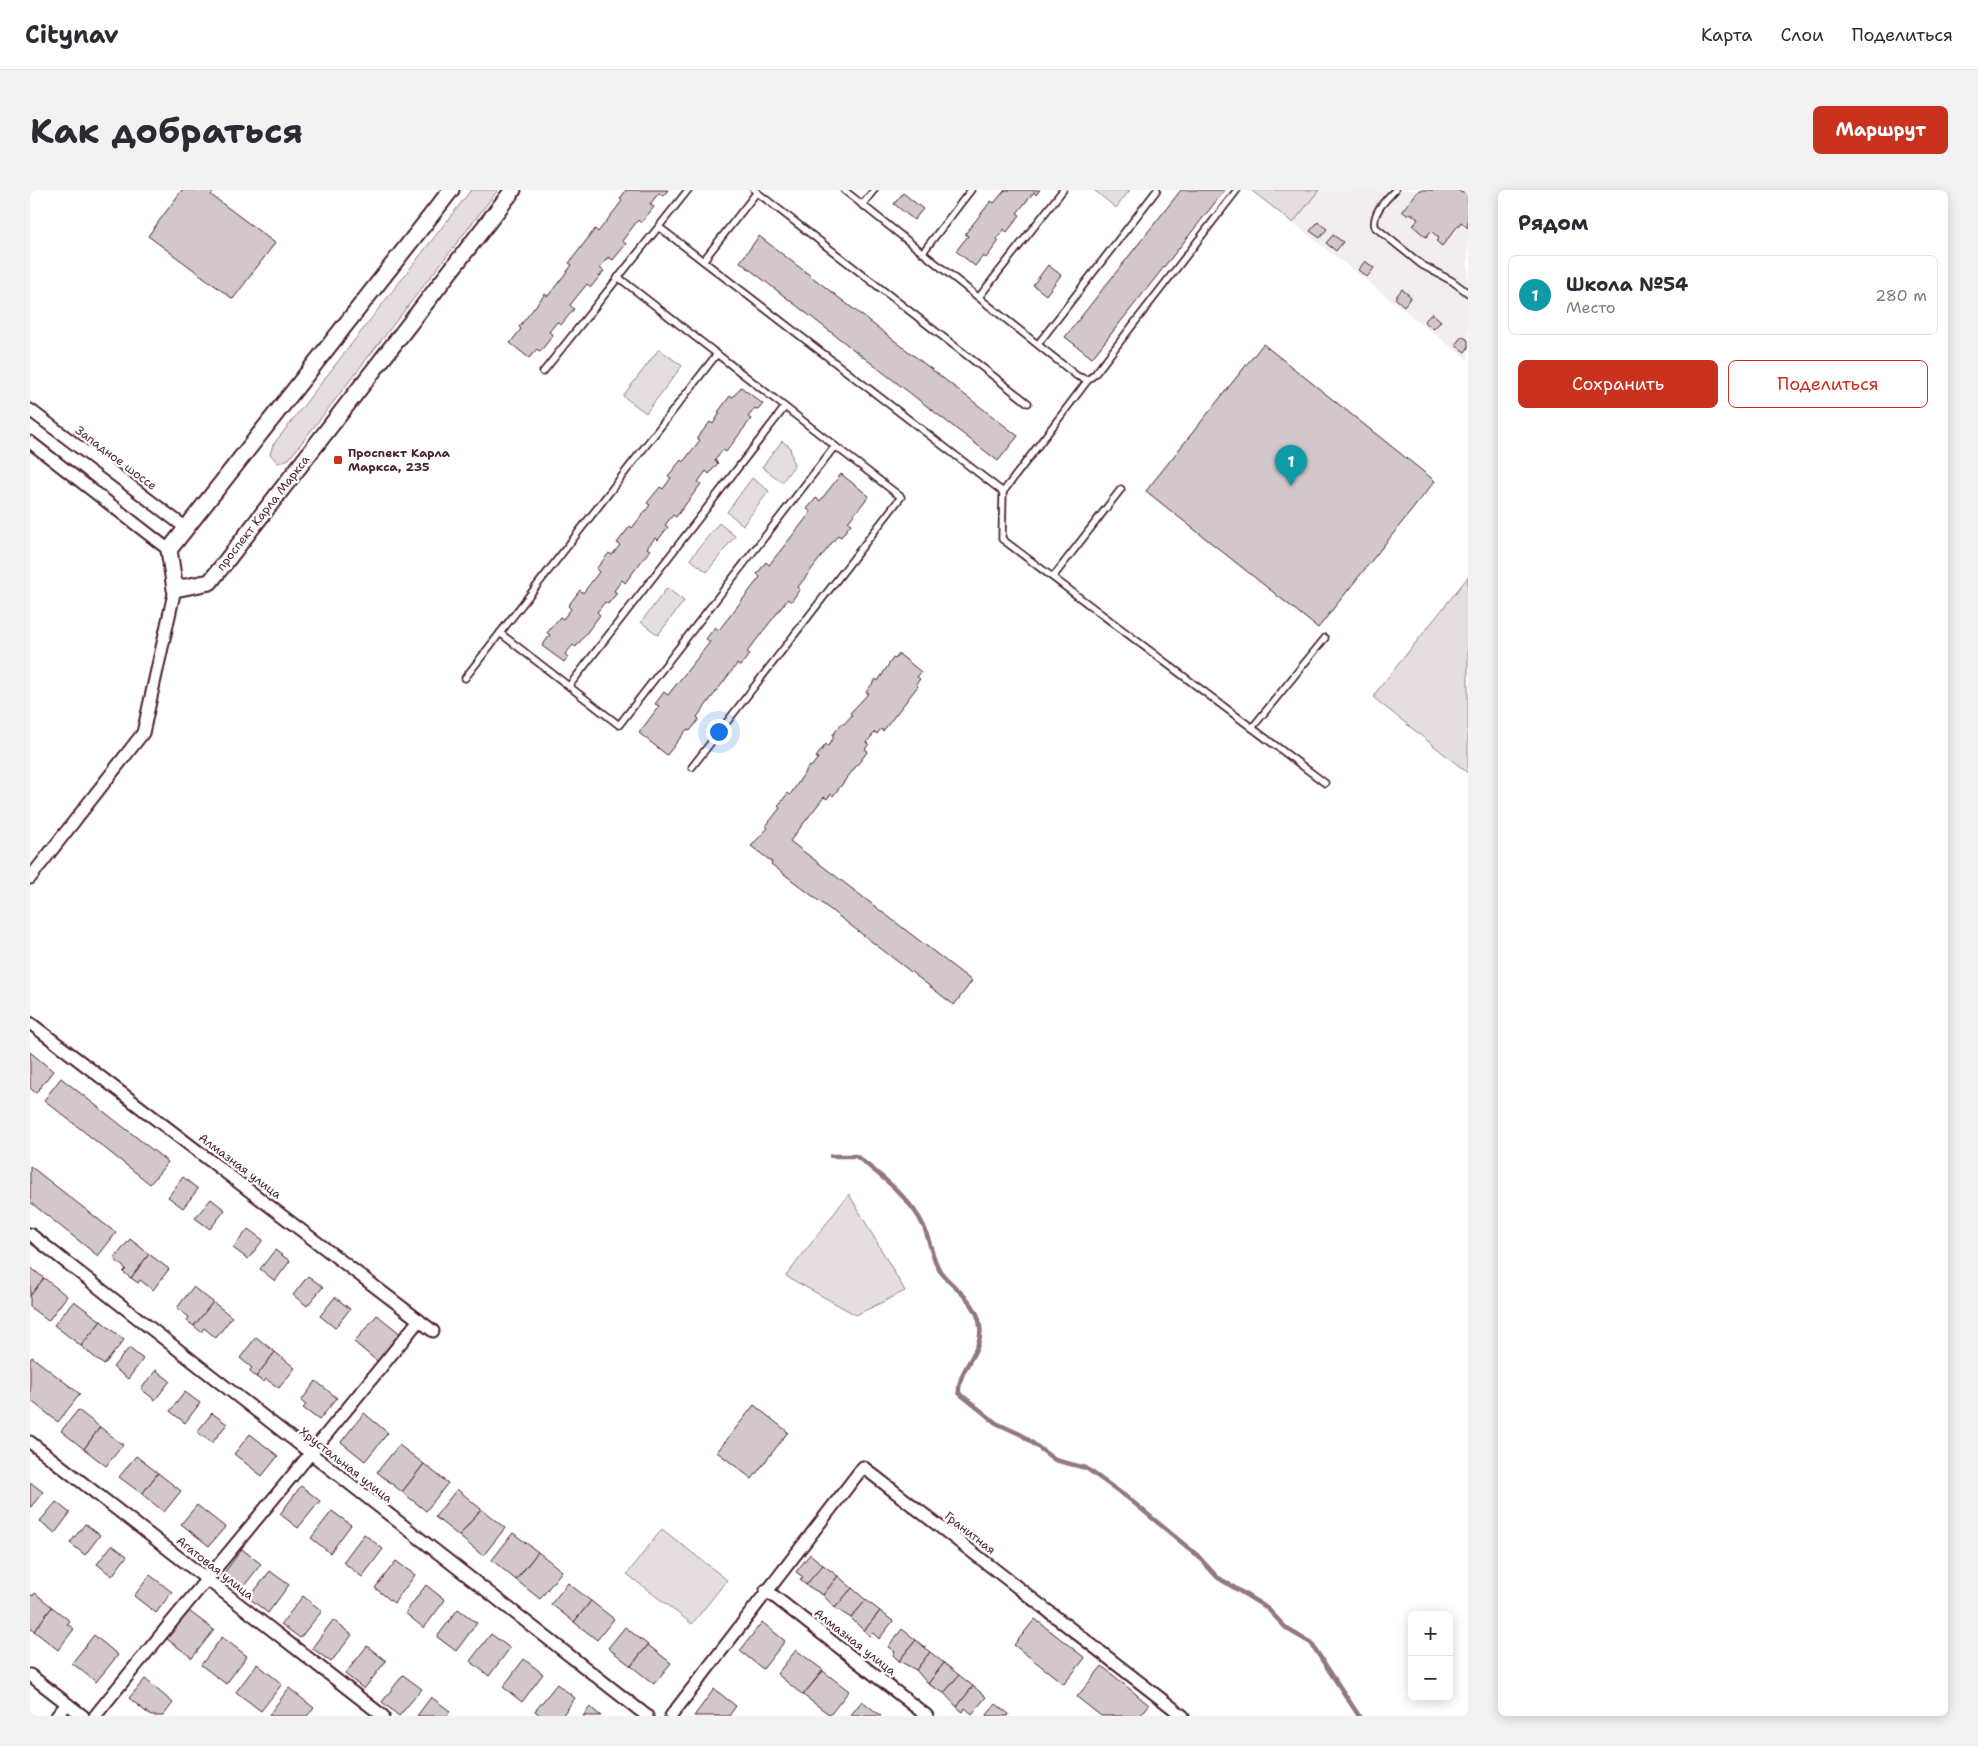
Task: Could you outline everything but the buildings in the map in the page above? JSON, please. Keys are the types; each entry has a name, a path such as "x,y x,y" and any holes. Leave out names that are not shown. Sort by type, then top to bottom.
{"street":[{"path":"169,550 451,190"},
{"name":"проспект Карла Маркса","path":"175,589 210,582 513,190"},
{"name":"Западное шоссе","path":"30,410 186,528"},
{"path":"30,442 169,550 175,589 143,733 30,878"},
{"name":"Алмазная улица","path":"30,1023 433,1331"},
{"name":"Хрустальная улица","path":"30,1234 647,1716"},
{"path":"95,1716 206,1578 311,1455 419,1320"},
{"name":"Агатовая улица","path":"30,1442 383,1716"},
{"name":"Гранитная","path":"766,1590 863,1467 1183,1716"},
{"path":"671,1716 766,1590"},
{"name":"Алмазная улица","path":"766,1590 927,1716"},
{"path":"30,1675 83,1716"},
{"path":"57,1716 67,1704"}],"lane":[{"path":"543,372 688,190"},
{"path":"844,190 1077,376 1088,380"},
{"path":"862,205 874,190"},
{"path":"923,252 971,190"},
{"path":"979,297 1063,190"},
{"path":"1038,344 1157,190"},
{"path":"1238,190 1095,374 1088,380 1003,492 1002,539 1324,783"},
{"path":"1395,190 1376,213 1373,221 1375,227 1422,265 1452,281 1468,293"},
{"path":"704,261 756,191 1028,403"},
{"path":"658,227 1003,492"},
{"path":"618,277 901,497 692,767"},
{"path":"466,678 716,354"},
{"path":"569,686 785,407"},
{"path":"500,633 619,725 835,446"},
{"path":"1053,577 1121,490"},
{"path":"1252,728 1325,638"}],"shaded area":[{"path":"471,190 498,190 289,459 278,463 270,454 273,445"},
{"path":"1094,190 1130,190 1116,208"},
{"path":"1251,190 1319,190 1293,223"},
{"path":"1319,190 1468,190 1468,360 1293,223"},
{"path":"659,349 682,366 646,413 623,396"},
{"path":"782,441 790,447 794,466 782,482 762,467"},
{"path":"752,478 769,491 743,525 727,512"},
{"path":"719,523 735,536 707,572 690,559"},
{"path":"1468,577 1468,773 1374,698 1377,691"},
{"path":"667,588 684,601 658,635 641,622"},
{"path":"849,1194 905,1291 856,1315 786,1276"},
{"path":"662,1529 727,1580 692,1624 627,1574"}],"waterway":[{"path":"831,1156 856,1156 904,1197 924,1227 940,1271 970,1302 974,1309 978,1317 980,1335 975,1352 959,1384 959,1393 996,1423 1022,1435 1055,1460 1086,1468 1128,1498 1197,1555 1217,1577 1267,1608 1287,1629 1311,1643 1359,1716"}],"place":[{"name":"Проспект Карла Маркса, 235","path":"338,460"},
{"name":"Школа №54","path":"1291,486"}]}
